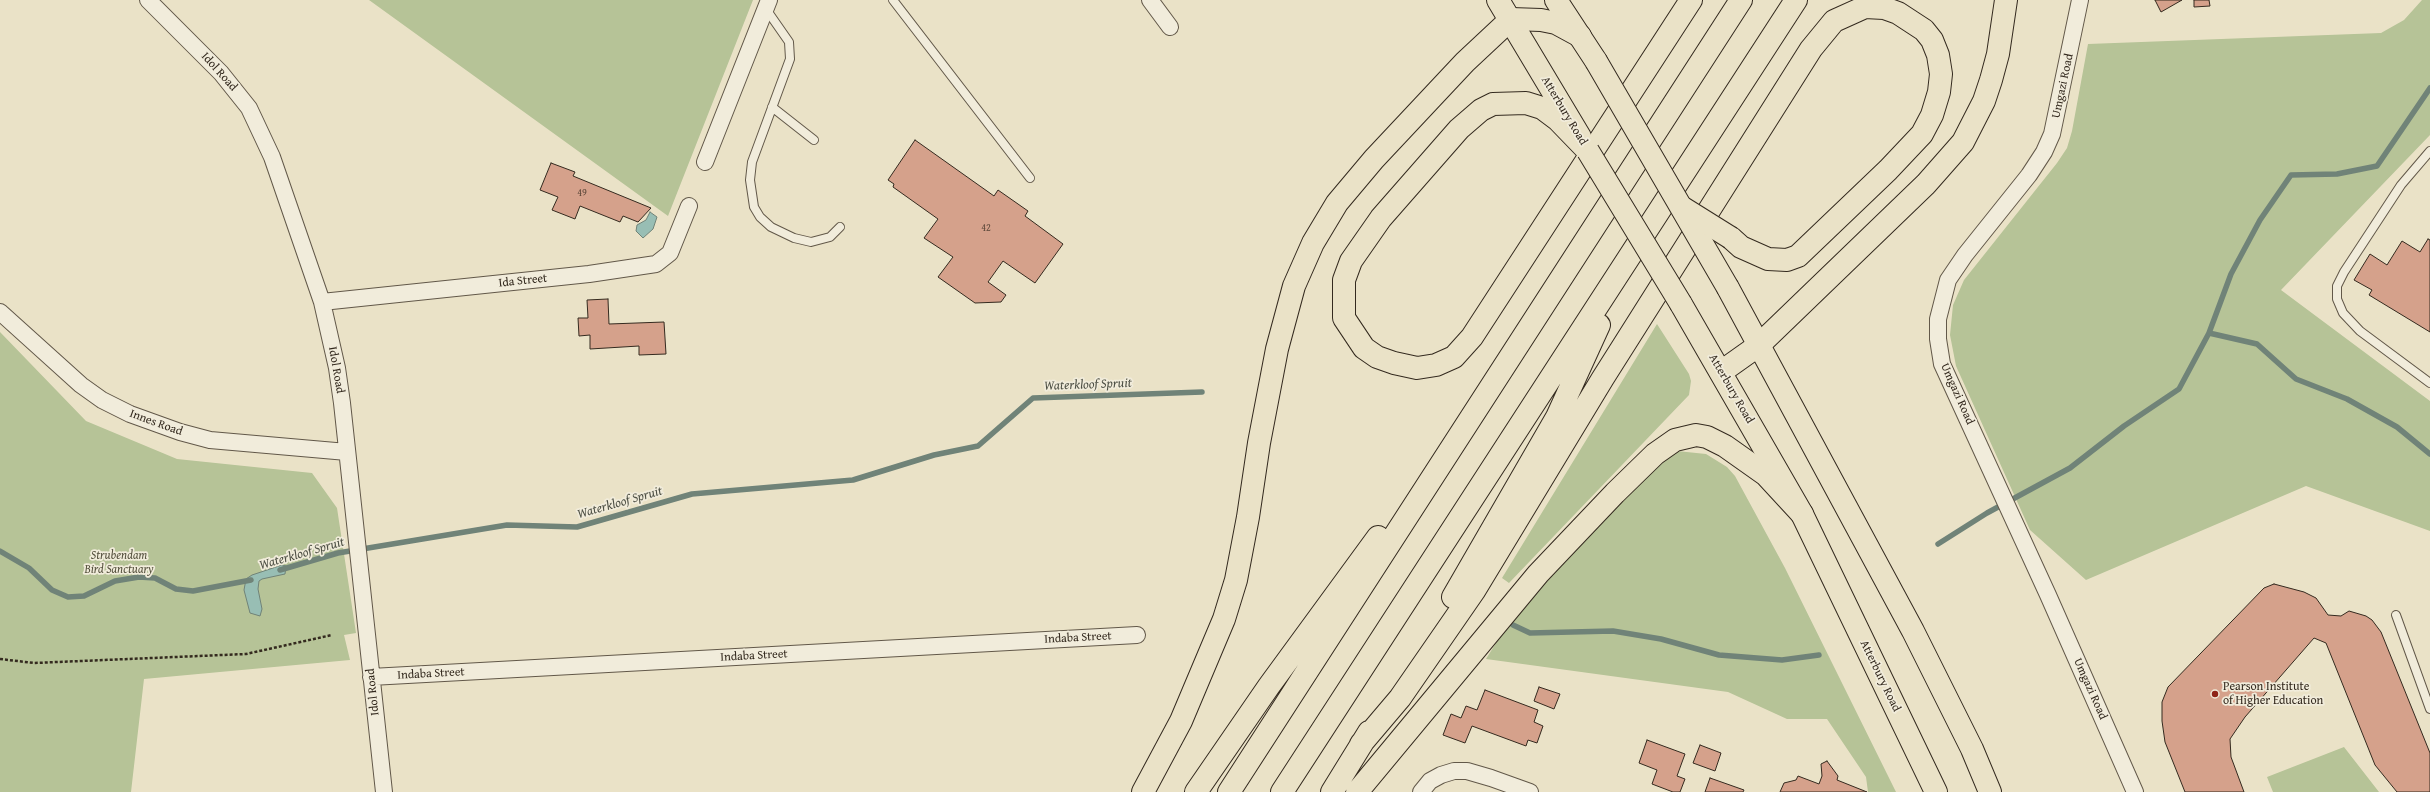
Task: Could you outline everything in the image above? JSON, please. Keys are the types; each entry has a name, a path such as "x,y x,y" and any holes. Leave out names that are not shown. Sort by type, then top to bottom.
{"main road":[{"name":"Atterbury Road","path":"1498,0 1511,19 1558,120 1588,151 1681,304 1802,514 1936,792"},
{"path":"1556,0 1596,61 1683,208 1728,288 1913,631 1972,749 1990,792"},
{"path":"1550,105 1510,102 1493,104 1481,110 1459,129 1381,218 1361,245 1344,280 1342,296 1344,318 1364,348 1388,361 1417,368 1436,365 1454,357 1467,342 1691,0"},
{"path":"1228,792 1741,0"},
{"path":"1282,792 1615,283 1796,0"},
{"path":"1721,372 1759,345 1926,184 1963,142 1984,101 1991,80 1998,54 2006,0"},
{"path":"1362,744 1400,698 1474,592 1603,378 1811,49 1834,21 1865,7 1884,8 1898,12 1924,30 1932,40 1938,55 1941,74 1939,92 1932,116 1922,134 1898,160 1827,230 1798,256 1788,260 1768,259 1742,247 1731,238 1683,208"},
{"path":"1143,792 1180,721 1224,620 1236,580 1277,349 1294,286 1313,243 1337,203 1374,159 1465,62 1511,19 1541,20 1556,23 1580,36"},
{"path":"1332,792 1462,582 1543,443 1586,357 1615,283"},
{"path":"1196,792 1353,570 1476,408"},
{"path":"1357,792 1538,574 1615,493 1655,454 1674,440 1696,436 1707,437 1725,446 1766,475 1802,514"}],"street":[{"name":"Idol Road","path":"148,0 221,73 249,108 272,157 322,302 337,368 366,613 371,677 384,792"},
{"path":"1150,0 1170,27"},
{"name":"Umgazi Road","path":"2080,0 2060,104 2047,146 2029,175 1965,255 1948,280 1942,298 1938,319 1938,339 1942,364 1988,463 2135,792"},
{"path":"705,162 767,4"},
{"name":"Ida Street","path":"322,302 589,274 656,264 670,253 689,206"},
{"name":"Innes Road","path":"0,312 81,385 102,400 130,414 180,432 210,440 347,452"},
{"name":"Indaba Street","path":"371,677 1137,634"},
{"path":"1421,792 1430,781 1441,774 1454,771 1467,771 1530,792"}],"lane":[{"path":"893,0 1030,178"},
{"path":"767,4 789,42 790,49 786,72 752,162 750,180 754,208 760,217 772,227 805,240 823,240 830,237 840,227"},
{"path":"772,107 814,140"},
{"path":"2430,151 2401,185 2344,272 2337,286 2337,299 2343,313 2360,330 2430,383"},
{"path":"2396,615 2430,709"}],"path":[{"path":"0,659 34,663 246,654 332,635"}],"green space":[{"path":"369,0 753,0 668,216"},
{"path":"2422,0 2430,0 2430,135 2281,290 2430,401 2430,531 2306,486 2086,580 2030,530 1956,366 1950,335 1953,305 1964,280 2057,163 2067,148 2072,131 2088,44 2381,33 2404,20"},
{"path":"1657,324 1689,374 1691,381 1689,395 1509,583 1502,578"},
{"name":"Strubendam Bird Sanctuary","path":"0,332 86,421 177,459 312,473 337,508 356,633 344,635 350,660 144,679 131,792 0,792"},
{"path":"1677,451 1706,454 1727,467 1735,476 1785,568 1896,792 1868,792 1866,777 1827,719 1787,719 1728,692 1486,659 1511,619 1622,501 1665,459"},
{"path":"2344,747 2379,792 2273,792 2267,777"}],"water":[{"path":"650,212 657,217 653,229 643,238 636,231 637,225 646,220"},
{"path":"282,565 286,566 285,574 259,581 258,589 262,609 260,616 250,613 244,590 246,579 252,575"}],"building":[{"path":"2155,0 2182,0 2161,12"},
{"path":"2194,0 2209,0 2210,6 2194,7"},
{"path":"915,140 994,196 998,190 1028,211 1025,216 1063,244 1035,283 1003,261 988,282 1006,295 1001,302 975,303 938,277 953,257 924,238 938,219 893,187 894,184 888,180"},
{"path":"551,163 575,172 573,176 651,208 638,222 623,216 620,222 580,206 575,219 552,210 558,197 540,190"},
{"path":"2428,239 2430,240 2430,332 2369,295 2372,290 2354,280 2370,254 2387,265 2402,241 2420,252"},
{"path":"608,299 609,324 664,322 666,354 639,355 639,346 590,349 590,335 579,336 578,318 588,318 587,300"},
{"name":"Pearson Institute of Higher Education","path":"2274,584 2304,592 2316,598 2328,615 2341,616 2349,611 2366,616 2372,620 2381,632 2430,753 2430,792 2397,792 2375,765 2326,643 2314,638 2245,717 2230,739 2231,757 2244,792 2185,792 2165,742 2162,721 2162,702 2168,687 2264,588"},
{"path":"1539,687 1560,694 1554,709 1534,701"},
{"path":"1485,690 1538,710 1534,722 1543,726 1537,743 1528,740 1526,746 1472,726 1465,743 1443,735 1451,714 1461,718 1466,706 1477,710"},
{"path":"1647,740 1685,754 1677,776 1685,779 1680,792 1673,792 1652,784 1657,770 1639,763"},
{"path":"1700,745 1721,753 1715,771 1693,763"},
{"path":"1827,761 1838,776 1837,780 1867,792 1780,792 1784,783 1796,780 1798,776 1819,784 1822,776 1821,764"},
{"path":"1710,778 1744,790 1743,792 1705,792"}],"waterway":[{"path":"2209,333 2231,274 2260,220 2291,175 2337,174 2377,166 2430,88"},
{"path":"1938,544 1987,513 2070,468 2124,426 2179,389 2209,333 2257,344 2296,379 2347,399 2397,427 2430,454"},
{"name":"Waterkloof Spruit","path":"280,570 338,553 507,525 577,527 692,494 853,480 934,455 978,446 1033,398 1202,392"},
{"name":"Waterkloof Spruit","path":"0,551 29,568 52,590 68,597 84,596 115,581 139,577 155,578 176,589 193,591 251,580"},
{"path":"1513,625 1530,633 1613,631 1661,639 1719,655 1782,660 1819,655"}],"place":[{"name":"Pearson Institute of Higher Education","path":"2215,694"}]}
